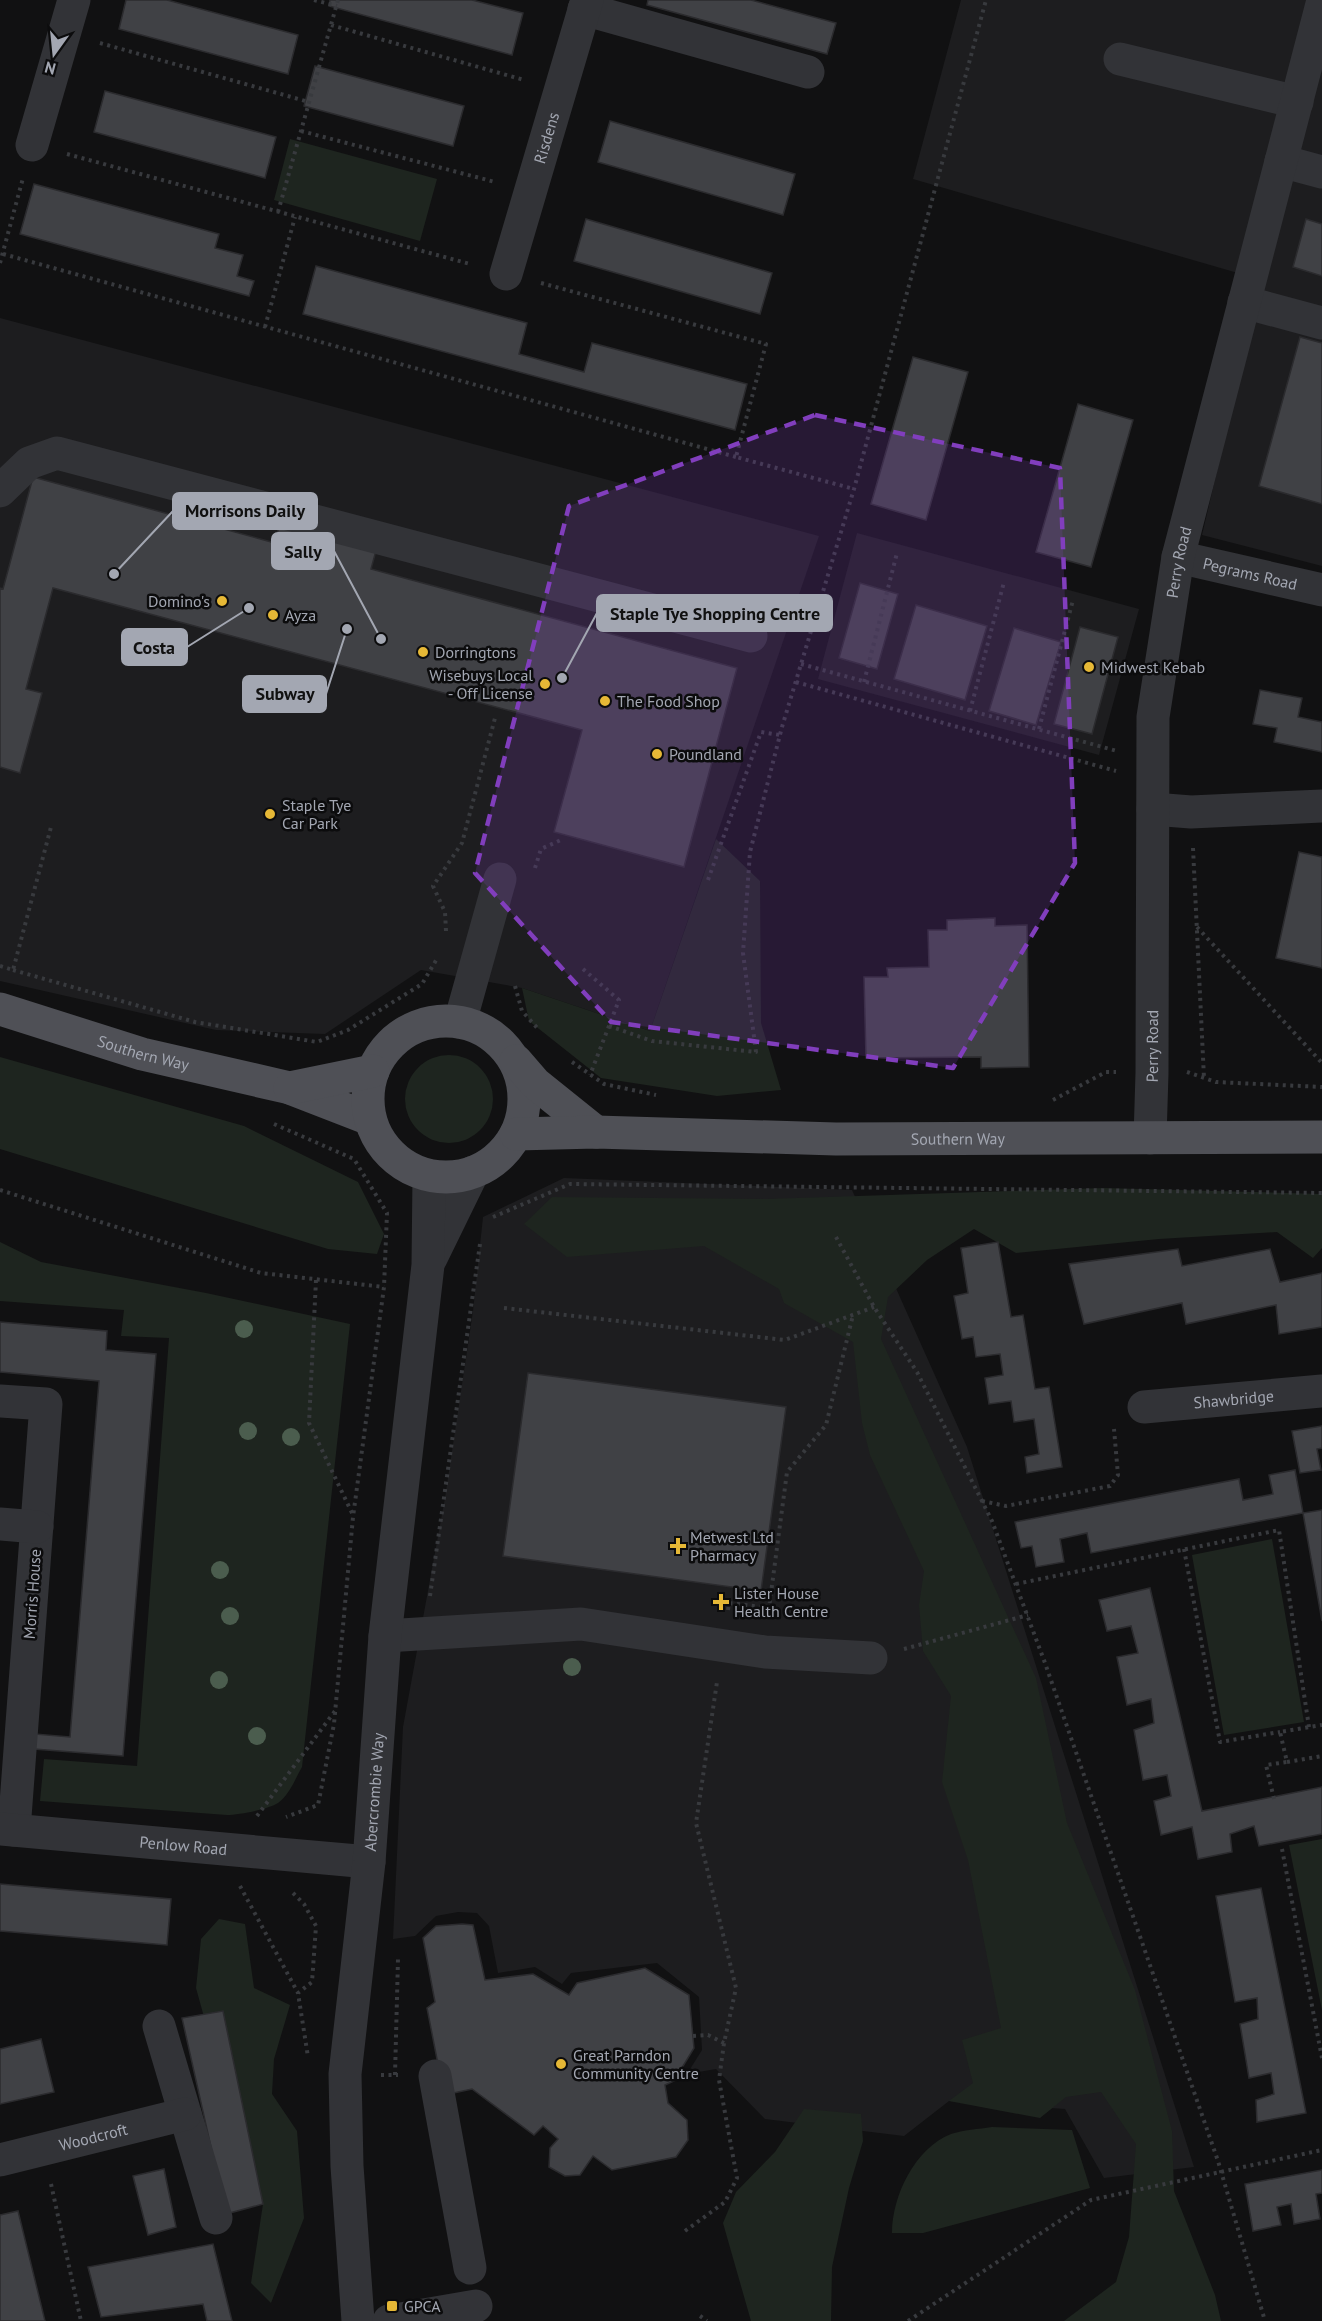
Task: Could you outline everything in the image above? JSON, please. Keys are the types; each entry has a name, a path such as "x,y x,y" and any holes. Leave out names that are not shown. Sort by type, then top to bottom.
{"main road":[{"name":"Southern Way","path":"0,1009 142,1054 290,1088 370,1119"},
{"path":"507,1050 518,1070 524,1091 523,1113 516,1134 505,1150 491,1163 473,1172 452,1177 429,1176 409,1168 392,1156 379,1139 370,1119 368,1094 373,1071 387,1048 408,1031 433,1022 460,1022 494,1037 507,1050 536,1083 596,1132"},
{"name":"Southern Way","path":"290,1088 373,1071"},
{"name":"Southern Way","path":"516,1134 596,1132 836,1139 1322,1137"}],"street":[{"path":"32,145 74,0"},
{"name":"Perry Road","path":"1150,1138 1153,717 1178,557 1322,3"},
{"path":"585,4 808,72"},
{"name":"Risdens","path":"506,274 585,4"},
{"path":"1120,59 1297,102"},
{"path":"1281,161 1322,172"},
{"path":"1244,302 1322,323"},
{"path":"0,491 29,463 57,453 751,636"},
{"name":"Pegrams Road","path":"1178,557 1322,590"},
{"path":"1153,784 1191,812 1322,806"},
{"path":"460,1022 500,879"},
{"name":"Abercrombie Way","path":"428,1265 473,1172"},
{"name":"Abercrombie Way","path":"358,2321 347,2166 345,2074 369,1862 385,1636 428,1265 429,1176"},
{"name":"Shawbridge","path":"1144,1407 1322,1391"},
{"name":"Morris House","path":"0,1401 46,1404 37,1527 7,1830"},
{"path":"0,1524 37,1527"},
{"path":"385,1636 581,1624 765,1652 871,1658"},
{"name":"Penlow Road","path":"7,1830 369,1862"},
{"path":"159,2026 216,2218"},
{"path":"435,2076 470,2268"},
{"name":"Woodcroft","path":"0,2160 185,2114"},
{"path":"389,2321 476,2306"}],"path":[{"path":"314,0 337,6"},
{"path":"278,212 339,0"},
{"path":"609,1026 652,1041 756,1052 743,953 750,852 780,735 854,489 986,0"},
{"path":"331,26 560,90"},
{"path":"64,33 309,102"},
{"path":"301,131 530,192"},
{"path":"0,263 32,145 766,344 736,457"},
{"path":"265,327 295,217"},
{"path":"3,254 854,489"},
{"path":"864,682 897,553"},
{"path":"970,711 1004,582"},
{"path":"1039,729 1073,600"},
{"path":"801,664 1039,729 1153,784"},
{"path":"796,682 1153,784"},
{"path":"446,935 445,912 433,886 462,843 495,718"},
{"path":"708,880 761,732 780,735"},
{"path":"1191,812 1204,1078"},
{"path":"13,970 51,827"},
{"path":"1197,927 1322,1063"},
{"path":"0,966 195,1022 317,1042 348,1030 422,984 440,953"},
{"path":"583,969 619,1000 590,1075"},
{"path":"515,986 522,1011 545,1037"},
{"path":"567,1059 604,1084 660,1096"},
{"path":"1042,1100 1053,1100 1106,1072 1188,1072 1216,1082 1322,1087"},
{"path":"272,1124 354,1159 387,1213 384,1287 353,1517 335,1711 318,1805 281,1819"},
{"path":"489,1218 570,1184 1322,1193"},
{"path":"0,1190 261,1273 384,1287"},
{"path":"425,1634 481,1237"},
{"path":"836,1237 874,1307 917,1372 992,1521 1028,1615 1221,2171 1266,2321"},
{"path":"316,1280 309,1423 353,1517"},
{"path":"504,1308 785,1340 874,1307"},
{"path":"685,2231 725,2202 737,2178 719,2080 724,2043 736,1988 696,1823 729,1603 769,1608 787,1472 826,1425 853,1315"},
{"path":"982,1500 1006,1506 1110,1486 1118,1475 1118,1452 1110,1416 1144,1407"},
{"path":"1016,1584 1279,1530 1309,1727"},
{"path":"1184,1549 1220,1742 1322,1725"},
{"path":"871,1658 1028,1615"},
{"path":"256,1817 335,1711"},
{"path":"1281,1732 1287,1762"},
{"path":"1274,1799 1266,1765 1322,1756"},
{"path":"246,1817 264,1818"},
{"path":"1282,1850 1322,2058"},
{"path":"238,1882 298,1993 309,2059"},
{"path":"287,1886 304,1904 316,1926 312,1982 298,1993"},
{"path":"395,2075 398,1950"},
{"path":"693,2036 708,2035 724,2043"},
{"path":"44,2149 81,2321"},
{"path":"908,2321 1091,2200 1322,2150"},
{"path":"700,2316 707,2321"}],"highlighted area":[{"path":"815,415 1060,468 1075,863 953,1068 611,1022 475,873 569,506"}],"shaded area":[{"path":"961,0 1322,0 1322,566 1202,535 1262,280 913,179"},
{"path":"290,139 437,179 420,241 274,200"},
{"path":"0,318 819,536 650,1031 522,988 421,970 325,1034 216,1030 0,981"},
{"path":"857,533 1139,609 1099,755 818,679"},
{"path":"716,839 760,881 761,1023 781,1090 717,1096 601,1078 529,1021 522,988 650,1031"},
{"path":"440,1055 458,1055 474,1062 486,1074 493,1090 493,1108 486,1124 474,1136 458,1143 440,1143 424,1136 412,1124 405,1108 405,1090 412,1074 424,1062"},
{"path":"0,1057 244,1126 358,1182 384,1234 377,1254 328,1249 0,1149"},
{"name":"Lister House Health Centre","path":"564,1178 852,1190 967,1447 1194,2167 1104,2178 1065,2109 949,2101 904,2136 765,2119 716,2069 687,2074 702,2050 699,1997 657,1963 571,1973 562,1984 535,1967 498,1973 489,1926 477,1913 458,1912 436,1916 415,1936 393,1939 403,1727 445,1498 473,1311 483,1217"},
{"path":"1104,1188 1322,1194 1322,1248 1313,1258 1277,1232 1159,1239 1016,1253 974,1229 927,1260 888,1297 881,1339 1036,1678 1067,1823 1135,1990 1172,2131 1174,2191 1215,2295 1221,2321 1064,2321 1116,2282 1129,2237 1136,2144 1101,2092 1066,2097 1040,2118 949,2101 973,2083 962,2040 1001,2028 968,1860 942,1782 951,1696 923,1651 919,1605 924,1571 870,1455 862,1423 853,1342 784,1303 779,1289 704,1246 567,1257 524,1224 552,1197 767,1199"},
{"path":"0,1242 41,1262 206,1293 350,1324 302,1767 286,1795 274,1805 227,1815 40,1801 44,1759 137,1766 169,1338 121,1336 124,1310 0,1301"},
{"path":"1272,1539 1304,1722 1224,1735 1192,1555"},
{"path":"1322,1839 1322,2010 1289,1845"},
{"path":"219,1919 245,1924 254,1988 290,2005 274,2059 272,2094 297,2131 304,2218 271,2303 251,2283 263,2204 243,2111 209,2035 196,1988 201,1939"},
{"path":"804,2109 861,2114 863,2141 849,2188 832,2267 831,2321 751,2321 723,2223 736,2192 775,2152"},
{"path":"992,2127 1072,2130 1090,2188 923,2233 892,2233 896,2204 901,2189 908,2175 927,2150 951,2134"}],"building":[{"path":"126,0 167,0 298,35 288,74 119,29"},
{"path":"330,0 472,0 523,13 512,55 329,6"},
{"path":"648,0 751,0 836,23 827,54 647,5"},
{"path":"315,66 464,106 453,146 304,106"},
{"path":"105,91 276,137 265,178 94,132"},
{"path":"610,121 795,174 783,215 598,162"},
{"path":"34,184 219,234 215,248 243,255 237,276 254,281 249,296 20,234"},
{"path":"586,219 772,273 760,314 574,261"},
{"path":"1306,219 1322,224 1322,276 1293,267"},
{"path":"316,266 527,323 519,354 584,372 592,343 747,384 735,430 303,314"},
{"path":"1300,337 1322,343 1322,504 1259,486"},
{"path":"913,357 968,372 926,520 871,504"},
{"path":"1078,404 1133,420 1091,567 1036,552"},
{"path":"33,477 275,543 280,521 377,547 371,569 737,668 684,867 554,832 582,730 53,588 26,689 42,693 20,773 0,767 0,588 3,589"},
{"path":"860,583 898,594 877,669 839,658"},
{"path":"916,605 987,626 965,700 894,679"},
{"path":"1080,627 1118,637 1092,734 1054,724"},
{"path":"1014,628 1061,642 1036,725 989,711"},
{"path":"1260,690 1302,698 1298,717 1322,722 1322,752 1274,742 1277,728 1253,724"},
{"path":"1299,852 1322,857 1322,968 1276,958"},
{"path":"995,918 995,926 1027,925 1029,1067 981,1068 981,1057 866,1058 864,977 888,977 887,968 929,967 928,930 947,930 947,920"},
{"path":"998,1242 1011,1317 1023,1315 1035,1389 1049,1387 1062,1467 1027,1473 1025,1457 1039,1454 1034,1419 1014,1422 1011,1401 989,1404 985,1378 1003,1375 1000,1354 976,1357 973,1337 962,1339 954,1296 968,1293 961,1248"},
{"path":"1178,1249 1182,1266 1270,1249 1280,1282 1322,1273 1322,1327 1279,1334 1276,1305 1186,1324 1182,1303 1084,1324 1069,1264"},
{"path":"0,1322 107,1331 106,1350 156,1354 123,1756 34,1749 35,1734 70,1737 99,1381 0,1372"},
{"name":"Lister House Health Centre","path":"528,1373 786,1407 761,1591 503,1556"},
{"path":"1322,1426 1322,1448 1317,1449 1321,1470 1300,1473 1292,1431"},
{"path":"1295,1470 1303,1513 1091,1553 1087,1533 1060,1539 1064,1562 1036,1567 1032,1546 1021,1548 1015,1522 1239,1479 1243,1500 1273,1494 1269,1475"},
{"path":"1322,1510 1322,1621 1303,1513"},
{"path":"1150,1588 1202,1811 1322,1787 1322,1834 1259,1846 1254,1826 1230,1834 1232,1852 1198,1859 1192,1827 1161,1835 1154,1801 1171,1796 1167,1775 1143,1780 1134,1730 1154,1723 1151,1699 1127,1705 1117,1657 1138,1653 1131,1626 1107,1631 1099,1600"},
{"path":"0,1884 171,1899 167,1945 0,1931"},
{"path":"1261,1888 1306,2113 1257,2122 1256,2100 1274,2094 1271,2073 1249,2078 1240,2024 1258,2019 1257,1998 1235,2002 1216,1896"},
{"name":"Great Parndon Community Centre","path":"473,1925 485,1980 533,1974 569,1995 577,1983 645,1968 689,1995 694,2048 674,2081 665,2085 668,2103 687,2120 688,2140 676,2157 612,2170 593,2156 580,2175 565,2176 549,2167 550,2148 558,2139 543,2126 534,2135 472,2089 444,2095 427,2008 435,2002 423,1938 436,1926"},
{"path":"223,2011 263,2204 226,2214 182,2018"},
{"path":"41,2039 54,2092 0,2104 0,2049"},
{"path":"164,2169 176,2227 148,2235 133,2176"},
{"path":"1322,2170 1322,2193 1316,2194 1320,2219 1294,2224 1291,2204 1277,2207 1281,2225 1253,2231 1245,2184"},
{"path":"18,2211 45,2321 0,2321 0,2215"},
{"path":"213,2244 232,2321 207,2321 203,2304 101,2317 88,2267"}],"place":[{"name":"Morrisons Daily","path":"114,574"},
{"name":"Domino's","path":"222,601"},
{"name":"Costa","path":"249,608"},
{"name":"Ayza","path":"273,615"},
{"name":"Subway","path":"347,629"},
{"name":"Sally","path":"381,639"},
{"name":"Dorringtons","path":"423,652"},
{"name":"Midwest Kebab","path":"1089,667"},
{"name":"Staple Tye Shopping Centre","path":"562,678"},
{"name":"Wisebuys Local - Off License","path":"545,684"},
{"name":"The Food Shop","path":"605,701"},
{"name":"Poundland","path":"657,754"},
{"name":"Staple Tye Car Park","path":"270,814"},
{"name":"Metwest Ltd Pharmacy","path":"678,1546"},
{"name":"Lister House Health Centre","path":"721,1602"},
{"name":"Great Parndon Community Centre","path":"561,2064"},
{"name":"GPCA","path":"392,2306"}]}
